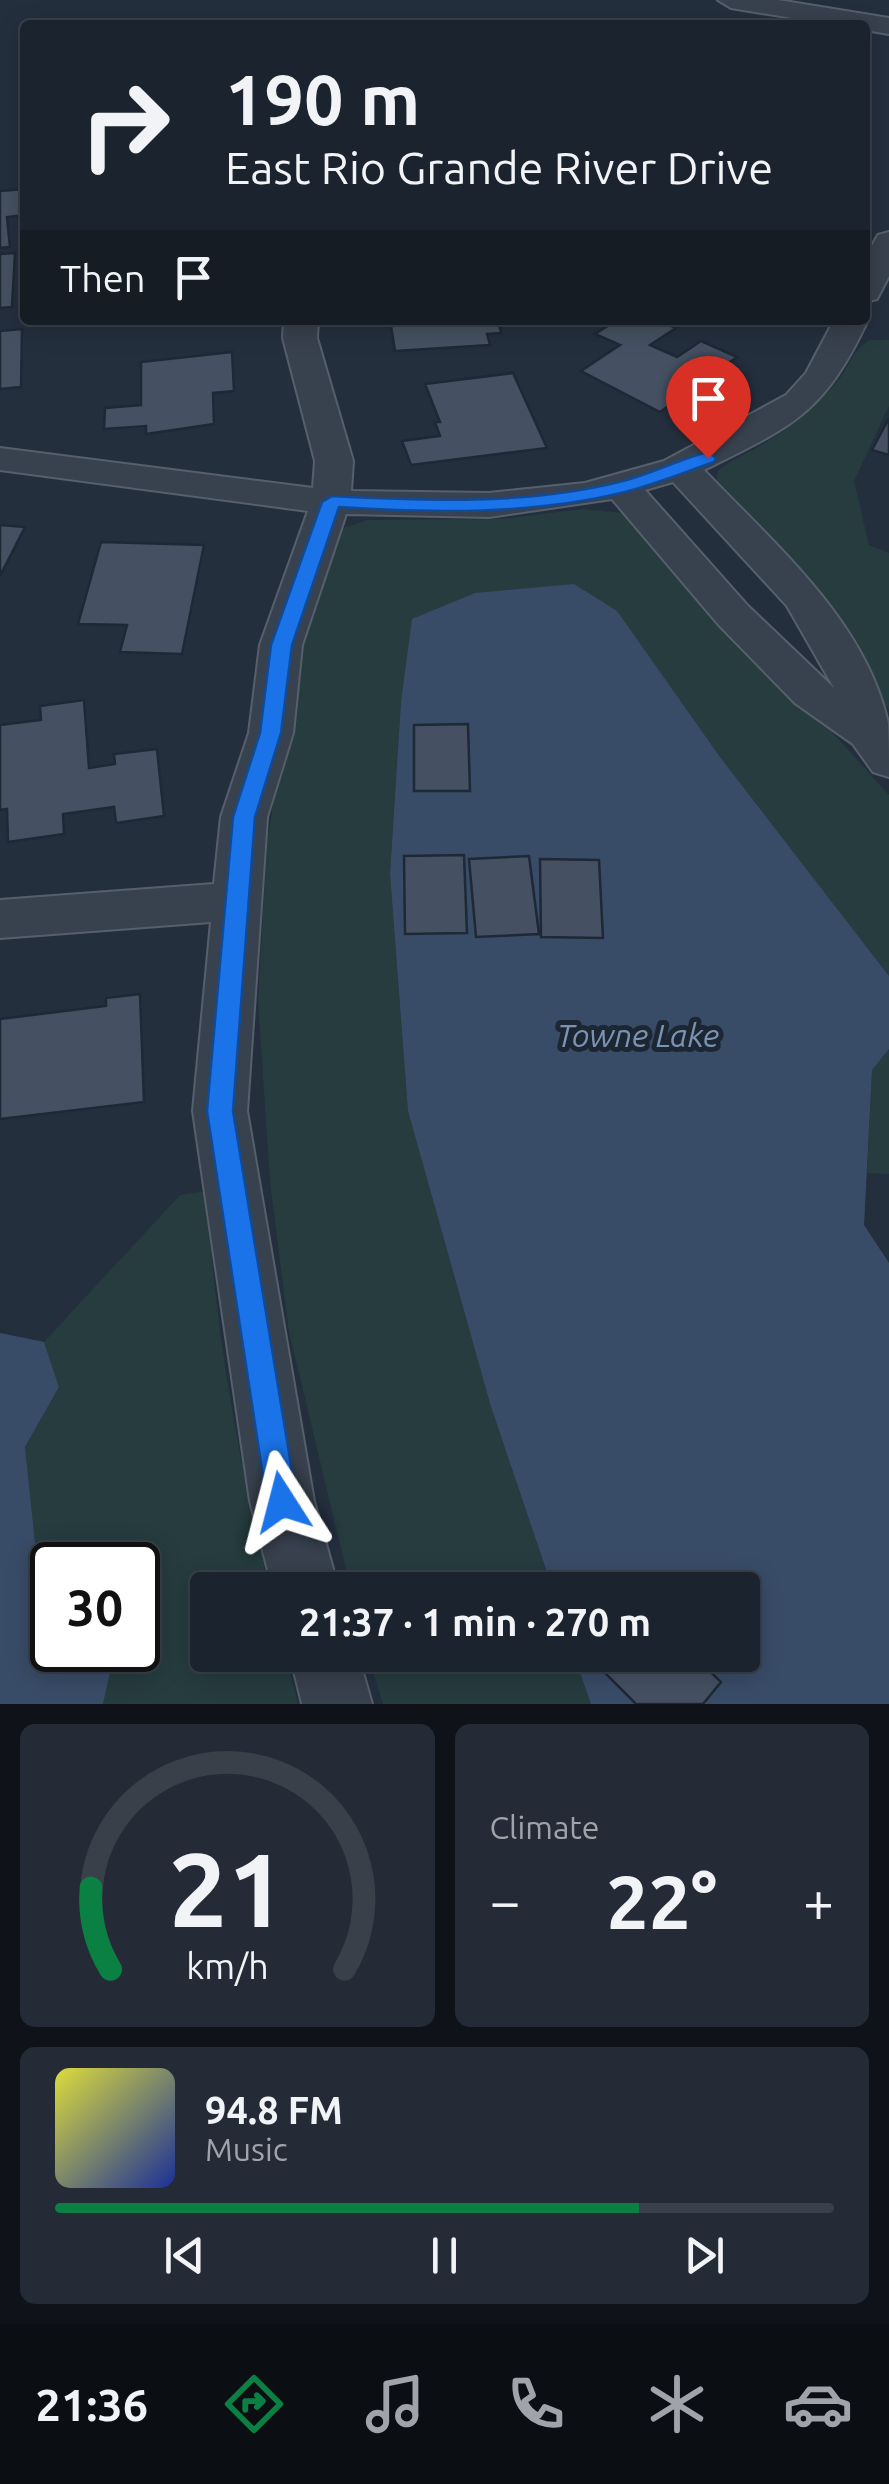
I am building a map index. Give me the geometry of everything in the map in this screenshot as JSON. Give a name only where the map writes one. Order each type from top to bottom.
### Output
[{"type":"street","points":[[731,0],[853,20]]},
{"type":"street","points":[[870,282],[889,242]]},
{"type":"street","points":[[301,325],[300,338],[334,461],[332,502],[282,645],[270,733],[244,817],[220,1111],[282,1502],[301,1572]]},
{"type":"street","points":[[0,459],[332,502],[425,507],[538,500],[622,487],[682,469],[733,446],[798,404],[829,366],[850,325]]},
{"type":"street","points":[[682,469],[802,598],[852,677],[879,747]]},
{"type":"street","points":[[622,487],[734,615],[810,693],[879,747]]},
{"type":"street","points":[[0,919],[240,901]]},
{"type":"street","points":[[329,1672],[337,1704]]},
{"type":"green space","points":[[870,340],[889,340],[889,406],[854,481],[869,545],[889,553],[889,710],[802,578],[716,484],[718,471],[775,436],[812,407]]},
{"type":"green space","points":[[582,509],[623,513],[646,526],[889,795],[889,976],[720,757],[616,611],[401,702],[390,874],[408,1111],[491,1407],[547,1572],[347,1572],[289,1332],[270,1181],[258,1000],[267,843],[298,647],[338,530],[368,520],[502,519]]},
{"type":"green space","points":[[889,1049],[889,1174],[867,1173],[872,1069]]},
{"type":"green space","points":[[207,1191],[215,1292],[229,1392],[266,1572],[190,1572],[190,1672],[290,1672],[298,1704],[103,1704],[110,1672],[160,1672],[160,1542],[35,1542],[25,1447],[59,1387],[44,1342],[180,1195]]},
{"type":"green space","points":[[373,1672],[580,1672],[591,1704],[383,1704]]},
{"type":"water","name":"Towne Lake","points":[[574,584],[617,611],[720,757],[889,976],[889,1049],[872,1070],[864,1225],[889,1263],[889,1704],[591,1704],[580,1672],[760,1672],[760,1572],[547,1572],[491,1407],[408,1111],[390,874],[401,702],[412,619],[475,593]]},
{"type":"water","points":[[0,1333],[44,1342],[59,1387],[25,1447],[35,1542],[30,1542],[30,1672],[110,1672],[103,1704],[0,1704]]},
{"type":"building","points":[[20,189],[20,216],[7,217],[10,247],[0,248],[0,191]]},
{"type":"building","points":[[15,253],[12,307],[0,308],[0,254]]},
{"type":"building","points":[[391,325],[499,325],[501,333],[487,334],[490,345],[395,351]]},
{"type":"building","points":[[609,325],[669,325],[676,328],[650,345],[677,357],[701,341],[737,357],[660,412],[581,371],[620,345],[595,334]]},
{"type":"building","points":[[22,329],[21,387],[0,389],[0,331]]},
{"type":"building","points":[[232,352],[234,391],[213,393],[214,424],[146,434],[146,426],[104,429],[105,408],[141,405],[141,362]]},
{"type":"building","points":[[513,373],[547,448],[411,465],[402,441],[440,436],[435,422],[440,422],[425,384]]},
{"type":"building","points":[[889,418],[889,455],[872,450]]},
{"type":"building","points":[[0,525],[25,527],[0,576]]},
{"type":"building","points":[[101,542],[204,545],[182,654],[120,652],[127,625],[78,624]]},
{"type":"building","points":[[84,700],[89,768],[115,764],[114,754],[157,749],[164,816],[116,823],[114,807],[63,814],[64,834],[8,842],[7,809],[0,810],[0,725],[41,720],[40,706]]},
{"type":"building","points":[[468,724],[470,791],[414,791],[414,725]]},
{"type":"building","points":[[464,855],[467,933],[405,934],[404,856]]},
{"type":"building","points":[[529,856],[539,934],[476,937],[469,859]]},
{"type":"building","points":[[540,859],[599,860],[603,938],[541,937]]},
{"type":"building","points":[[140,994],[144,1102],[0,1119],[0,1019],[106,1006],[106,998]]},
{"type":"building","points":[[604,1672],[711,1672],[721,1682],[703,1704],[636,1704]]},
{"type":"route","points":[[282,1502],[220,1111],[244,817],[270,733],[282,645],[332,502],[425,507],[538,500],[622,487],[708,458]]}]
